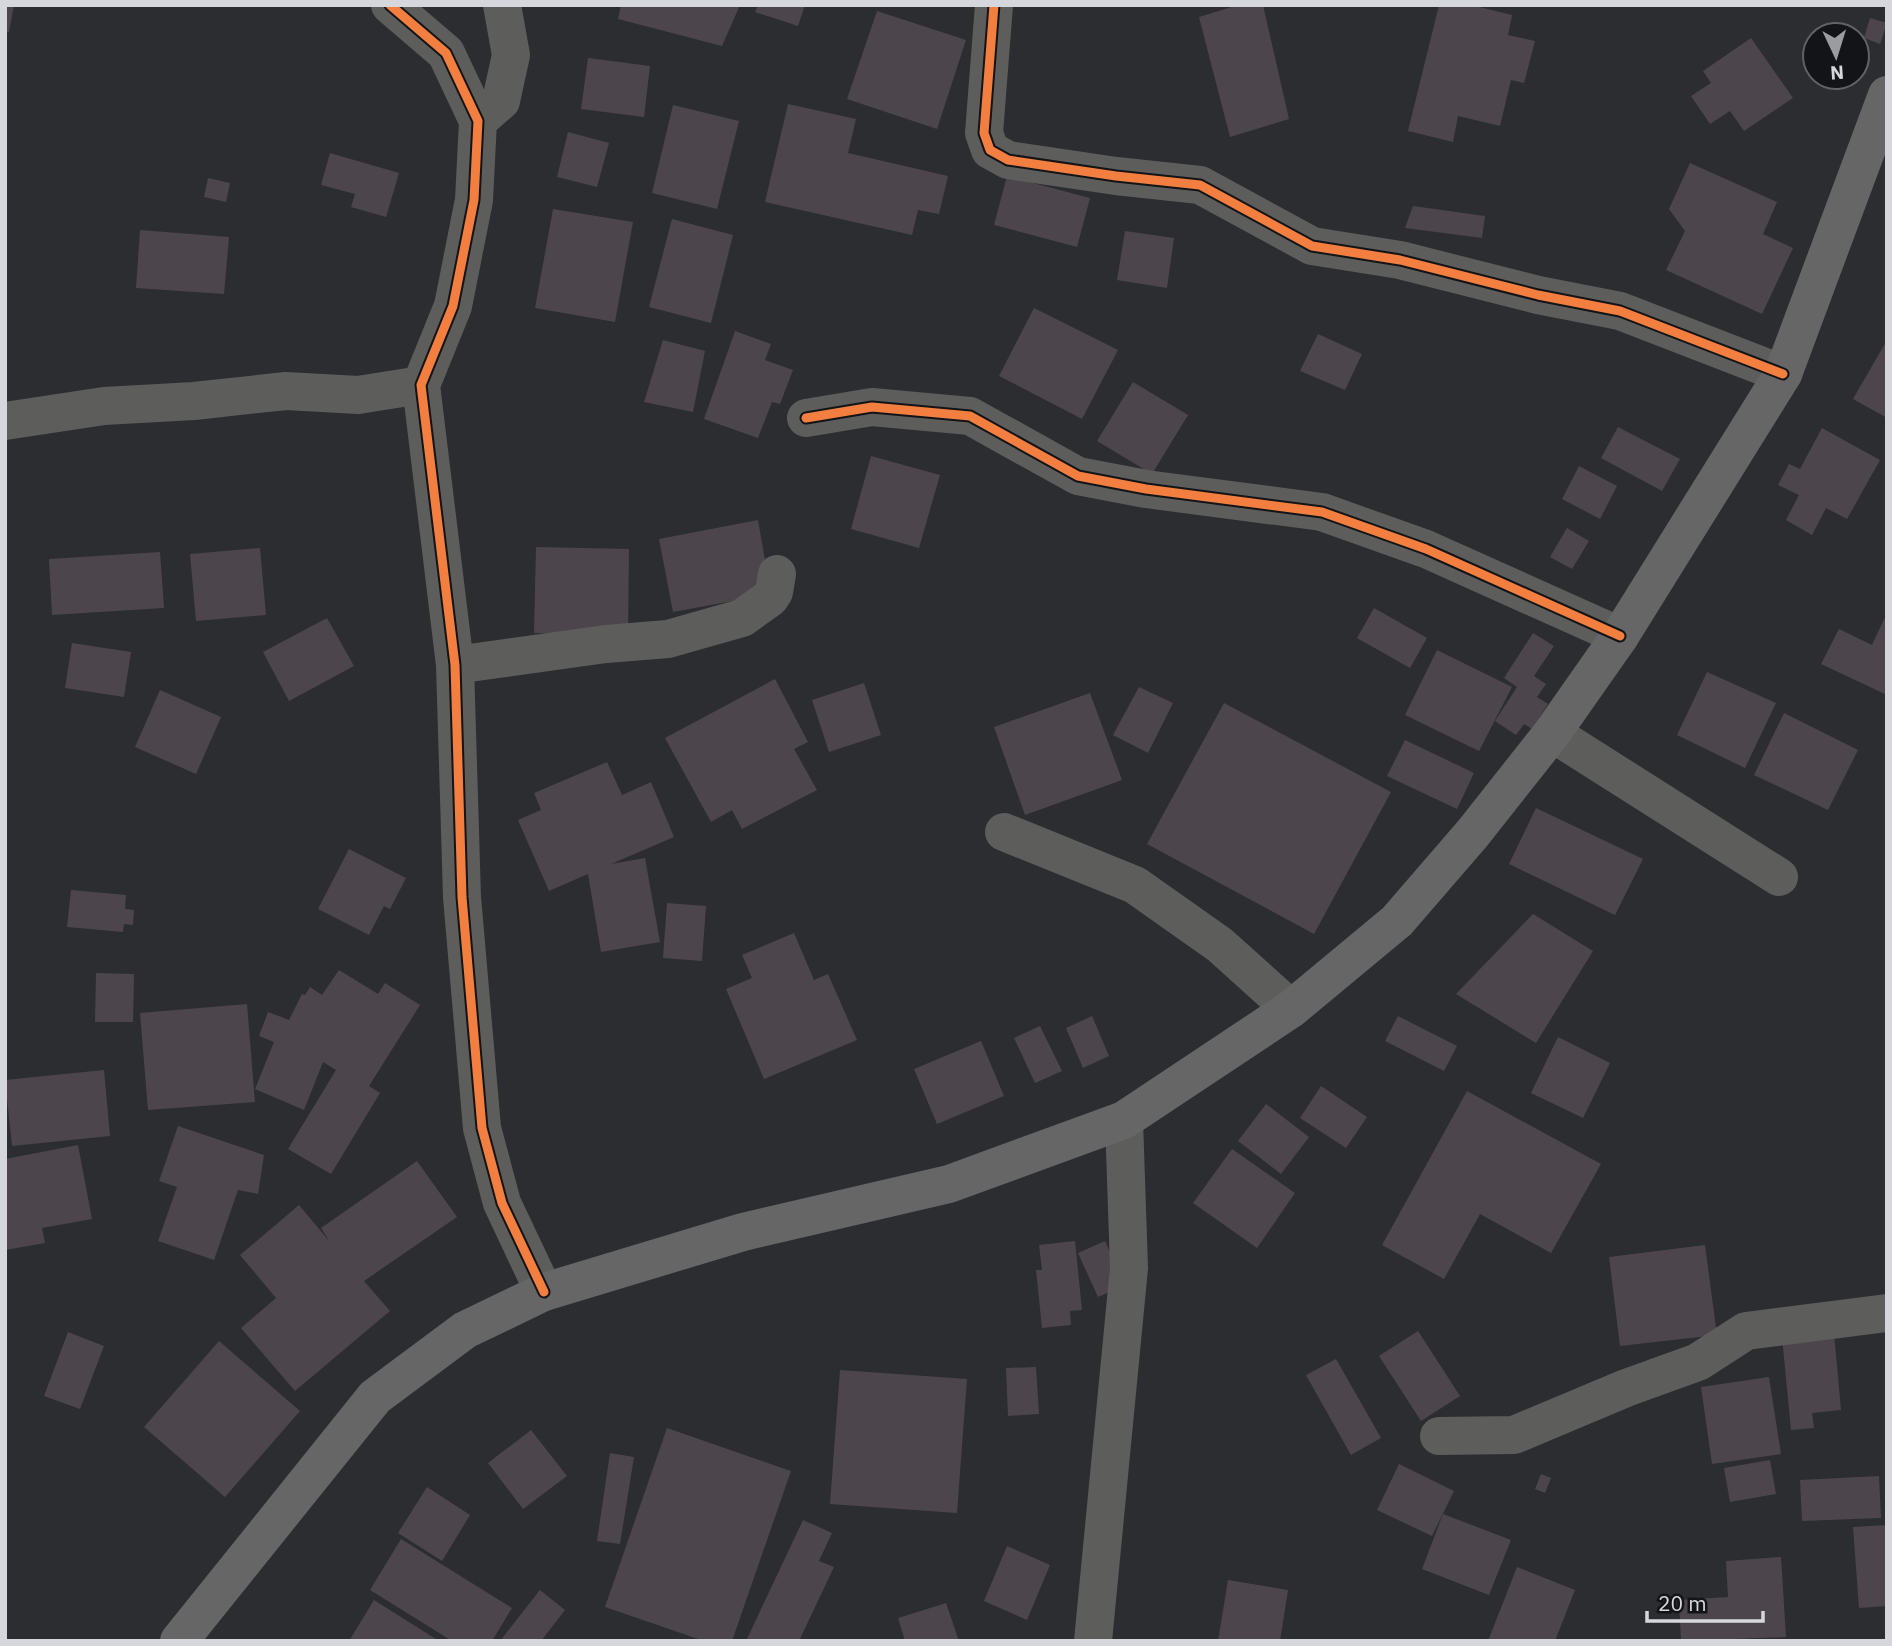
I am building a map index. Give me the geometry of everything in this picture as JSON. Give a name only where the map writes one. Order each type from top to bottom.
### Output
[{"type":"main road","points":[[179,1641],[375,1397],[465,1330],[544,1293],[743,1231],[949,1184],[1124,1120],[1291,1009],[1397,921],[1474,833],[1552,733],[1620,636],[1783,374],[1887,95]]},
{"type":"street","points":[[390,5],[446,53],[478,121],[474,200],[453,306],[421,385],[455,665],[462,897],[482,1128],[502,1203],[544,1293]]},
{"type":"street","points":[[478,121],[500,101],[511,55],[502,5]]},
{"type":"street","points":[[995,5],[984,133],[990,150],[1008,160],[1200,185],[1312,246],[1400,260],[1538,295],[1620,311],[1783,374]]},
{"type":"street","points":[[5,421],[104,406],[194,401],[286,391],[358,395],[421,385]]},
{"type":"street","points":[[806,418],[872,407],[970,416],[1078,476],[1208,499],[1322,512],[1426,550],[1620,636]]},
{"type":"street","points":[[455,665],[606,644],[668,639],[742,618],[770,598],[778,574]]},
{"type":"street","points":[[1552,733],[1779,877]]},
{"type":"street","points":[[1004,832],[1135,885],[1220,945],[1291,1009]]},
{"type":"street","points":[[1093,1641],[1129,1268],[1124,1120]]},
{"type":"street","points":[[1439,1436],[1514,1435],[1626,1388],[1698,1362],[1746,1331],[1887,1314]]},
{"type":"building","points":[[5,5],[14,5],[9,32],[5,31]]},
{"type":"building","points":[[621,5],[740,5],[722,46],[618,19]]},
{"type":"building","points":[[758,5],[805,5],[798,26],[755,12]]},
{"type":"building","points":[[1238,5],[1263,5],[1289,119],[1230,137],[1199,17]]},
{"type":"building","points":[[1439,5],[1471,5],[1512,15],[1508,35],[1535,41],[1524,83],[1511,80],[1500,126],[1458,116],[1453,142],[1408,131]]},
{"type":"building","points":[[877,11],[966,40],[937,129],[847,99]]},
{"type":"building","points":[[1870,18],[1887,23],[1880,44],[1871,41]]},
{"type":"building","points":[[1751,38],[1793,98],[1744,131],[1730,111],[1710,124],[1691,96],[1711,83],[1703,71]]},
{"type":"building","points":[[588,58],[650,66],[644,117],[581,109]]},
{"type":"building","points":[[788,104],[856,119],[848,153],[948,176],[939,214],[918,210],[912,235],[765,202]]},
{"type":"building","points":[[673,105],[739,121],[717,209],[652,193]]},
{"type":"building","points":[[568,132],[609,143],[597,187],[557,177]]},
{"type":"building","points":[[330,153],[399,173],[386,217],[351,207],[355,194],[321,185]]},
{"type":"building","points":[[1690,163],[1777,202],[1763,234],[1793,248],[1762,314],[1666,270],[1685,231],[1669,209]]},
{"type":"building","points":[[1007,176],[1090,198],[1077,247],[994,225]]},
{"type":"building","points":[[208,178],[230,183],[226,202],[204,197]]},
{"type":"building","points":[[1413,206],[1485,216],[1482,238],[1405,228]]},
{"type":"building","points":[[553,209],[633,222],[615,322],[535,308]]},
{"type":"building","points":[[672,219],[733,235],[711,323],[649,307]]},
{"type":"building","points":[[140,230],[229,237],[224,294],[136,288]]},
{"type":"building","points":[[1125,231],[1174,238],[1167,288],[1117,280]]},
{"type":"building","points":[[1034,308],[1118,350],[1082,419],[999,376]]},
{"type":"building","points":[[735,331],[771,344],[765,360],[793,370],[780,404],[772,402],[758,438],[704,419]]},
{"type":"building","points":[[1318,334],[1362,354],[1345,390],[1300,371]]},
{"type":"building","points":[[663,340],[705,351],[693,412],[644,402]]},
{"type":"building","points":[[1887,340],[1887,418],[1853,399]]},
{"type":"building","points":[[1133,382],[1188,415],[1152,474],[1097,441]]},
{"type":"building","points":[[1618,427],[1680,459],[1662,491],[1601,458]]},
{"type":"building","points":[[1822,428],[1880,460],[1847,519],[1826,508],[1812,535],[1786,520],[1799,495],[1778,485],[1789,464],[1800,469]]},
{"type":"building","points":[[871,456],[940,475],[919,548],[851,529]]},
{"type":"building","points":[[1579,466],[1617,486],[1600,519],[1562,499]]},
{"type":"building","points":[[758,520],[771,594],[673,612],[659,539]]},
{"type":"building","points":[[1567,528],[1589,541],[1572,569],[1550,557]]},
{"type":"building","points":[[536,547],[629,549],[628,635],[534,633]]},
{"type":"building","points":[[260,548],[266,615],[196,621],[190,554]]},
{"type":"building","points":[[160,552],[164,608],[52,615],[49,559]]},
{"type":"building","points":[[1374,608],[1427,638],[1410,668],[1357,638]]},
{"type":"building","points":[[327,618],[354,666],[289,701],[263,652]]},
{"type":"building","points":[[1884,619],[1887,620],[1887,695],[1821,664],[1839,629],[1872,645]]},
{"type":"building","points":[[1533,633],[1554,646],[1534,676],[1546,684],[1537,697],[1548,704],[1532,729],[1524,724],[1516,735],[1495,721],[1517,687],[1504,678]]},
{"type":"building","points":[[72,643],[131,652],[124,697],[65,688]]},
{"type":"building","points":[[1437,650],[1512,687],[1479,751],[1405,715]]},
{"type":"building","points":[[1707,672],[1776,703],[1745,768],[1677,735]]},
{"type":"building","points":[[775,679],[808,742],[794,749],[817,790],[742,829],[732,810],[711,822],[665,738]]},
{"type":"building","points":[[864,683],[881,735],[829,752],[812,700]]},
{"type":"building","points":[[1139,687],[1173,703],[1148,753],[1113,735]]},
{"type":"building","points":[[160,690],[221,717],[196,774],[135,747]]},
{"type":"building","points":[[1090,693],[1122,780],[1025,815],[994,727]]},
{"type":"building","points":[[1224,703],[1391,792],[1314,934],[1147,844]]},
{"type":"building","points":[[1784,713],[1858,750],[1828,810],[1754,775]]},
{"type":"building","points":[[1405,740],[1474,773],[1457,809],[1387,776]]},
{"type":"building","points":[[607,762],[622,795],[651,782],[674,837],[611,864],[645,858],[660,942],[601,952],[588,874],[549,891],[518,820],[541,810],[534,793]]},
{"type":"building","points":[[1536,808],[1643,859],[1615,915],[1509,864]]},
{"type":"building","points":[[349,849],[406,878],[390,909],[384,906],[369,935],[318,909]]},
{"type":"building","points":[[71,890],[126,895],[125,909],[134,910],[133,925],[124,924],[123,932],[67,927]]},
{"type":"building","points":[[667,903],[706,906],[702,961],[663,958]]},
{"type":"building","points":[[1533,914],[1593,951],[1536,1043],[1456,994]]},
{"type":"building","points":[[794,933],[814,980],[828,974],[857,1040],[764,1079],[726,989],[752,978],[742,955]]},
{"type":"building","points":[[339,970],[378,994],[385,983],[420,1005],[369,1086],[380,1093],[331,1174],[288,1149],[336,1070],[323,1062],[304,1110],[255,1089],[274,1042],[259,1036],[268,1012],[289,1020],[302,994],[305,995],[310,987],[322,995]]},
{"type":"building","points":[[96,973],[134,974],[133,1022],[95,1022]]},
{"type":"building","points":[[247,1004],[255,1102],[148,1110],[140,1013]]},
{"type":"building","points":[[1092,1016],[1109,1056],[1083,1068],[1066,1028]]},
{"type":"building","points":[[1398,1016],[1457,1046],[1444,1071],[1385,1041]]},
{"type":"building","points":[[1040,1026],[1062,1071],[1035,1083],[1014,1038]]},
{"type":"building","points":[[1558,1037],[1610,1063],[1583,1118],[1531,1093]]},
{"type":"building","points":[[981,1041],[1004,1096],[937,1124],[914,1069]]},
{"type":"building","points":[[104,1070],[110,1136],[12,1146],[5,1080]]},
{"type":"building","points":[[1321,1086],[1367,1117],[1346,1148],[1300,1118]]},
{"type":"building","points":[[1467,1091],[1601,1164],[1551,1253],[1480,1214],[1444,1279],[1382,1245]]},
{"type":"building","points":[[1266,1104],[1309,1137],[1281,1174],[1238,1141]]},
{"type":"building","points":[[178,1126],[264,1155],[258,1194],[238,1190],[214,1260],[158,1241],[177,1187],[159,1181]]},
{"type":"building","points":[[78,1145],[92,1219],[42,1228],[45,1243],[5,1250],[5,1159]]},
{"type":"building","points":[[1232,1149],[1295,1193],[1257,1248],[1193,1203]]},
{"type":"building","points":[[417,1161],[457,1217],[364,1281],[390,1311],[295,1391],[241,1328],[276,1298],[240,1255],[299,1205],[330,1242],[321,1228]]},
{"type":"building","points":[[1075,1241],[1082,1310],[1070,1311],[1071,1325],[1042,1328],[1036,1270],[1042,1270],[1039,1245]]},
{"type":"building","points":[[1105,1241],[1125,1285],[1098,1297],[1078,1253]]},
{"type":"building","points":[[1705,1245],[1717,1335],[1620,1346],[1609,1257]]},
{"type":"building","points":[[1418,1331],[1460,1396],[1421,1421],[1379,1356]]},
{"type":"building","points":[[68,1332],[104,1346],[80,1409],[44,1396]]},
{"type":"building","points":[[1834,1333],[1841,1410],[1812,1413],[1814,1428],[1791,1430],[1782,1337]]},
{"type":"building","points":[[219,1341],[300,1411],[225,1497],[144,1427]]},
{"type":"building","points":[[1336,1359],[1381,1438],[1351,1455],[1306,1375]]},
{"type":"building","points":[[1036,1367],[1039,1414],[1008,1416],[1006,1368]]},
{"type":"building","points":[[840,1370],[967,1379],[957,1513],[830,1504]]},
{"type":"building","points":[[1769,1377],[1781,1454],[1712,1464],[1701,1387]]},
{"type":"building","points":[[667,1428],[791,1471],[732,1641],[704,1641],[605,1607]]},
{"type":"building","points":[[531,1430],[567,1476],[523,1509],[488,1463]]},
{"type":"building","points":[[610,1453],[634,1457],[620,1544],[597,1541]]},
{"type":"building","points":[[1770,1460],[1776,1494],[1730,1502],[1724,1468]]},
{"type":"building","points":[[1399,1464],[1454,1491],[1432,1536],[1377,1510]]},
{"type":"building","points":[[1541,1474],[1551,1478],[1545,1493],[1535,1489]]},
{"type":"building","points":[[1879,1476],[1881,1518],[1802,1521],[1800,1480]]},
{"type":"building","points":[[427,1487],[470,1515],[442,1561],[398,1533]]},
{"type":"building","points":[[1443,1514],[1511,1540],[1489,1595],[1422,1569]]},
{"type":"building","points":[[803,1520],[832,1533],[819,1561],[834,1567],[799,1641],[746,1641]]},
{"type":"building","points":[[1887,1525],[1887,1606],[1859,1608],[1853,1527]]},
{"type":"building","points":[[401,1539],[512,1608],[492,1641],[452,1641],[370,1590]]},
{"type":"building","points":[[1007,1546],[1050,1565],[1027,1620],[984,1601]]},
{"type":"building","points":[[1781,1557],[1786,1637],[1681,1641],[1679,1600],[1728,1597],[1726,1561]]},
{"type":"building","points":[[1517,1567],[1575,1590],[1555,1641],[1488,1641]]},
{"type":"building","points":[[1228,1580],[1288,1590],[1280,1641],[1218,1641]]},
{"type":"building","points":[[540,1590],[565,1610],[541,1641],[500,1641]]},
{"type":"building","points":[[374,1600],[439,1641],[349,1641]]},
{"type":"building","points":[[946,1603],[959,1641],[905,1641],[898,1618]]},
{"type":"cycle path","points":[[390,5],[446,53],[478,121],[474,200],[453,306],[421,385],[455,665],[462,897],[482,1128],[502,1203],[544,1292]]},
{"type":"cycle path","points":[[994,5],[984,133],[990,150],[1008,160],[1200,185],[1312,246],[1400,260],[1538,295],[1620,311],[1783,374]]},
{"type":"cycle path","points":[[806,418],[872,407],[970,416],[1078,476],[1146,489],[1322,512],[1426,549],[1620,636]]}]
